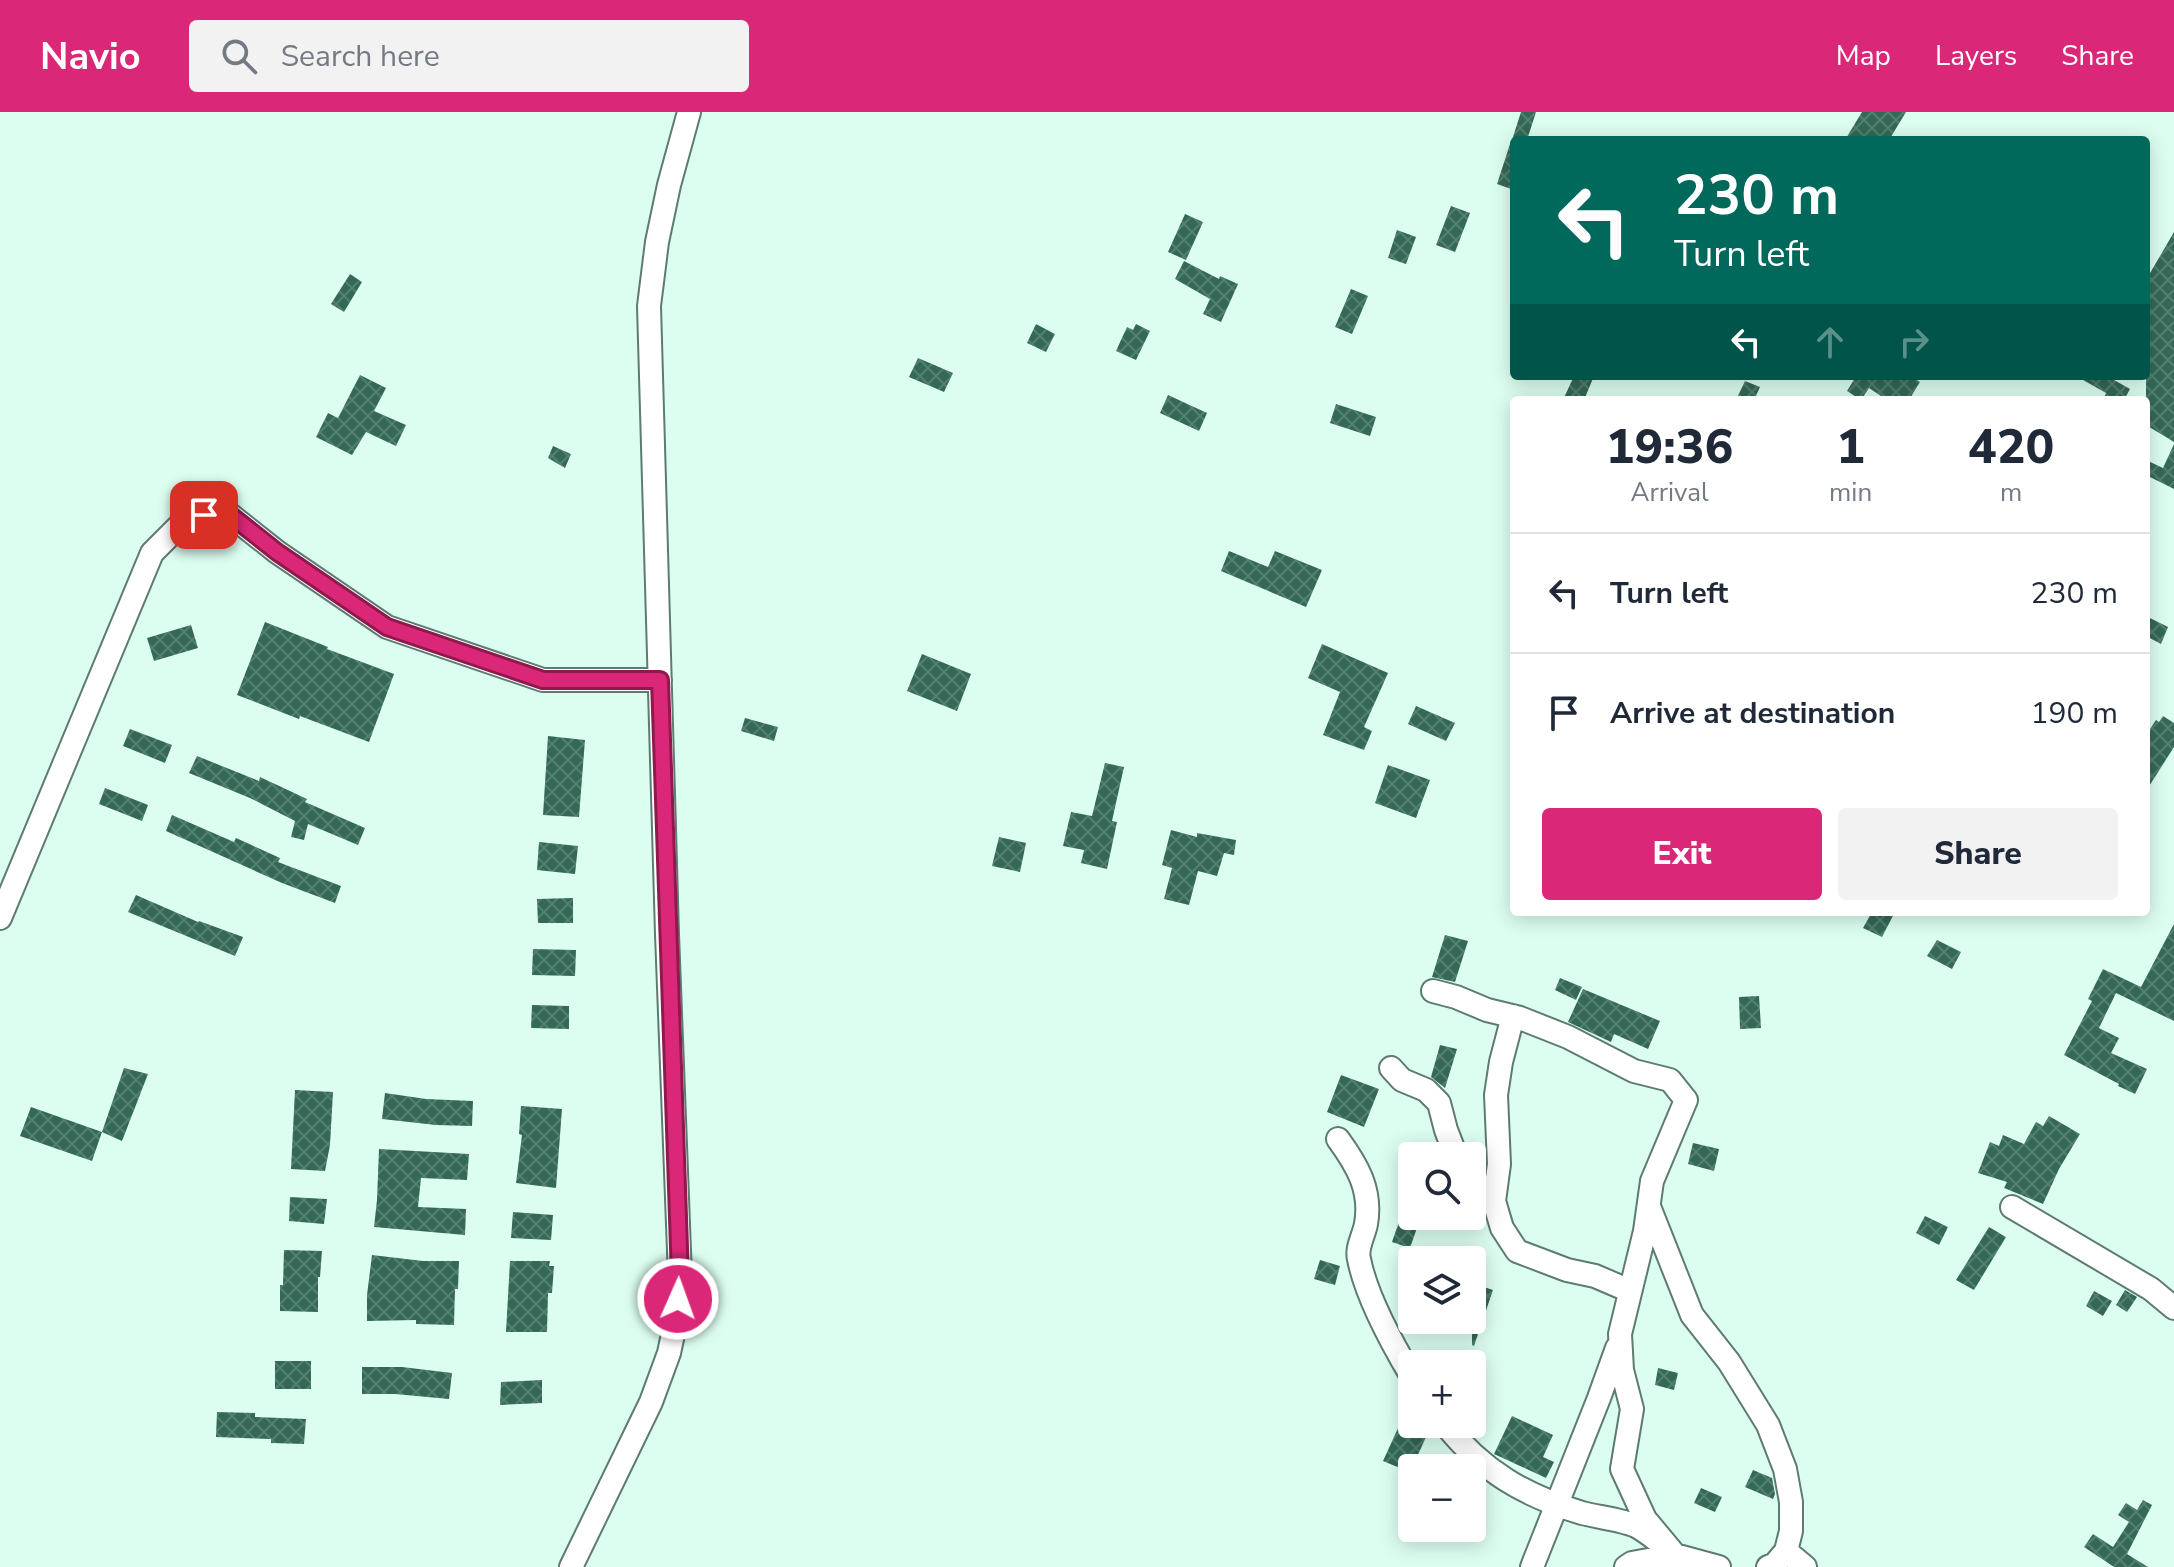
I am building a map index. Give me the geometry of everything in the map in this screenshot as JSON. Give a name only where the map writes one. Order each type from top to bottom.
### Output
[{"type":"street","points":[[571,1567],[651,1402],[669,1353],[680,1277],[649,306],[657,242],[689,112]]},
{"type":"street","points":[[0,918],[152,553],[185,520],[224,510],[277,552],[387,627],[543,680],[660,680]]},
{"type":"street","points":[[1433,991],[1513,1016],[1568,1037],[1634,1071],[1670,1080],[1686,1100],[1652,1181],[1645,1231],[1613,1361],[1532,1567]]},
{"type":"street","points":[[1513,1016],[1496,1095],[1499,1164],[1494,1201],[1502,1228],[1517,1251],[1567,1270],[1595,1276],[1630,1291]]},
{"type":"street","points":[[1391,1068],[1402,1080],[1426,1090],[1439,1103],[1451,1142]]},
{"type":"street","points":[[1338,1139],[1359,1171],[1368,1195],[1366,1224],[1357,1255],[1364,1281],[1398,1350]]},
{"type":"street","points":[[1486,1192],[1494,1201]]},
{"type":"street","points":[[1649,1207],[1692,1315],[1729,1362],[1768,1425],[1785,1469],[1791,1502],[1791,1531],[1786,1551],[1775,1564],[1768,1567]]},
{"type":"street","points":[[2012,1207],[2151,1289],[2174,1308]]},
{"type":"street","points":[[1620,1334],[1622,1370],[1632,1409],[1622,1469],[1645,1519],[1675,1555]]},
{"type":"street","points":[[1458,1438],[1481,1463],[1508,1482],[1557,1506],[1635,1525],[1675,1555],[1719,1567]]},
{"type":"street","points":[[1786,1551],[1805,1567]]},
{"type":"street","points":[[1626,1567],[1632,1563],[1675,1555]]},
{"type":"building","points":[[1521,112],[1536,112],[1528,136],[1513,136]]},
{"type":"building","points":[[1862,112],[1906,112],[1891,136],[1847,136]]},
{"type":"building","points":[[1510,144],[1510,189],[1497,184]]},
{"type":"building","points":[[1451,206],[1470,213],[1455,252],[1436,245]]},
{"type":"building","points":[[1185,214],[1203,222],[1186,260],[1168,252]]},
{"type":"building","points":[[1397,230],[1416,237],[1406,264],[1388,258]]},
{"type":"building","points":[[2174,232],[2174,442],[2150,427],[2150,396],[2146,396],[2146,380],[2150,380],[2150,273]]},
{"type":"building","points":[[1184,261],[1219,279],[1220,276],[1238,284],[1221,322],[1203,314],[1210,299],[1175,279]]},
{"type":"building","points":[[350,274],[362,282],[344,312],[331,304]]},
{"type":"building","points":[[1351,289],[1368,296],[1352,334],[1335,327]]},
{"type":"building","points":[[1036,324],[1055,334],[1046,352],[1027,343]]},
{"type":"building","points":[[1136,324],[1150,331],[1136,360],[1116,351],[1127,327],[1133,330]]},
{"type":"building","points":[[918,358],[953,373],[944,392],[909,377]]},
{"type":"building","points":[[360,375],[386,388],[374,411],[406,425],[396,446],[366,432],[352,455],[316,437],[328,413],[338,418]]},
{"type":"building","points":[[1572,380],[1592,380],[1586,396],[1565,396]]},
{"type":"building","points":[[1854,380],[1920,382],[1911,396],[1881,396],[1869,388],[1864,396],[1855,396],[1847,391]]},
{"type":"building","points":[[2083,380],[2114,380],[2130,389],[2126,396],[2105,396],[2106,393]]},
{"type":"building","points":[[1745,381],[1760,387],[1756,396],[1738,396]]},
{"type":"building","points":[[1168,395],[1207,413],[1199,431],[1160,413]]},
{"type":"building","points":[[1336,404],[1376,417],[1370,436],[1330,423]]},
{"type":"building","points":[[2174,444],[2174,489],[2150,477],[2150,462],[2163,468]]},
{"type":"building","points":[[553,446],[571,454],[565,468],[548,458]]},
{"type":"building","points":[[1229,551],[1268,567],[1275,551],[1322,570],[1306,607],[1221,571]]},
{"type":"building","points":[[2150,618],[2168,627],[2161,644],[2150,638]]},
{"type":"building","points":[[265,622],[394,674],[369,742],[237,695]]},
{"type":"building","points":[[191,625],[198,648],[154,661],[147,638]]},
{"type":"building","points":[[1322,644],[1388,673],[1364,727],[1372,731],[1364,750],[1323,735],[1340,692],[1308,678]]},
{"type":"building","points":[[922,654],[971,674],[957,711],[907,691]]},
{"type":"building","points":[[1416,706],[1455,723],[1446,741],[1408,724]]},
{"type":"building","points":[[2163,716],[2174,723],[2174,747],[2150,785],[2150,729],[2156,720],[2159,722]]},
{"type":"building","points":[[745,718],[778,727],[774,741],[741,731]]},
{"type":"building","points":[[130,729],[172,745],[165,763],[123,746]]},
{"type":"building","points":[[548,736],[585,740],[579,817],[543,815]]},
{"type":"building","points":[[197,756],[259,781],[260,777],[307,799],[305,802],[365,828],[358,845],[308,824],[304,840],[291,837],[295,821],[189,773]]},
{"type":"building","points":[[1105,763],[1124,767],[1112,821],[1117,822],[1107,869],[1081,863],[1084,850],[1063,846],[1071,812],[1092,816]]},
{"type":"building","points":[[1388,765],[1430,780],[1416,818],[1375,803]]},
{"type":"building","points":[[105,788],[148,805],[142,821],[99,804]]},
{"type":"building","points":[[172,815],[234,842],[236,838],[280,858],[278,862],[341,886],[335,903],[166,831]]},
{"type":"building","points":[[1171,830],[1197,837],[1197,833],[1236,840],[1234,855],[1224,853],[1217,876],[1198,871],[1189,905],[1164,899],[1172,868],[1162,865]]},
{"type":"building","points":[[999,837],[1026,843],[1020,872],[992,866]]},
{"type":"building","points":[[539,842],[578,846],[575,874],[537,870]]},
{"type":"building","points":[[136,895],[198,922],[243,937],[235,956],[128,912]]},
{"type":"building","points":[[573,898],[573,923],[538,923],[537,899]]},
{"type":"building","points":[[1870,916],[1893,916],[1882,937],[1863,928]]},
{"type":"building","points":[[2174,924],[2174,1021],[2116,993],[2099,1028],[2119,1038],[2111,1053],[2147,1069],[2135,1094],[2064,1055],[2092,1001],[2088,999],[2103,969],[2141,987]]},
{"type":"building","points":[[1445,935],[1468,941],[1455,982],[1432,977]]},
{"type":"building","points":[[1937,940],[1961,952],[1952,969],[1927,956]]},
{"type":"building","points":[[533,949],[576,950],[575,976],[532,975]]},
{"type":"building","points":[[1560,978],[1582,987],[1576,1000],[1555,990]]},
{"type":"building","points":[[1583,989],[1660,1021],[1648,1049],[1614,1034],[1611,1042],[1568,1022]]},
{"type":"building","points":[[1759,996],[1761,1028],[1740,1029],[1739,997]]},
{"type":"building","points":[[532,1005],[569,1006],[569,1029],[531,1028]]},
{"type":"building","points":[[1440,1045],[1457,1049],[1445,1088],[1431,1077]]},
{"type":"building","points":[[124,1068],[148,1074],[122,1141],[102,1132]]},
{"type":"building","points":[[1341,1075],[1379,1089],[1364,1127],[1327,1112]]},
{"type":"building","points":[[295,1090],[333,1092],[325,1171],[291,1169]]},
{"type":"building","points":[[385,1093],[473,1101],[472,1126],[382,1119]]},
{"type":"building","points":[[521,1106],[562,1109],[556,1188],[516,1183],[522,1135],[519,1134]]},
{"type":"building","points":[[31,1107],[102,1132],[92,1161],[20,1136]]},
{"type":"building","points":[[2049,1116],[2080,1134],[2043,1204],[2004,1188],[2007,1182],[1978,1173],[1990,1142],[1999,1146],[2003,1135],[2024,1144],[2036,1122],[2043,1126]]},
{"type":"building","points":[[1693,1143],[1719,1149],[1714,1171],[1688,1164]]},
{"type":"building","points":[[379,1149],[469,1154],[467,1180],[421,1178],[418,1207],[466,1209],[465,1235],[374,1227]]},
{"type":"building","points":[[290,1197],[327,1199],[324,1224],[289,1221]]},
{"type":"building","points":[[513,1212],[553,1215],[551,1240],[511,1238]]},
{"type":"building","points":[[1925,1216],[1948,1227],[1939,1245],[1916,1233]]},
{"type":"building","points":[[1398,1225],[1398,1230],[1416,1230],[1411,1246],[1392,1242]]},
{"type":"building","points":[[1989,1227],[2006,1237],[1974,1290],[1956,1280]]},
{"type":"building","points":[[284,1250],[322,1251],[318,1312],[280,1311]]},
{"type":"building","points":[[372,1255],[423,1261],[459,1261],[454,1325],[416,1324],[416,1320],[367,1321]]},
{"type":"building","points":[[1320,1260],[1340,1266],[1335,1285],[1314,1279]]},
{"type":"building","points":[[510,1261],[550,1261],[549,1266],[554,1266],[552,1293],[548,1293],[547,1332],[506,1332]]},
{"type":"building","points":[[1486,1288],[1493,1290],[1486,1311]]},
{"type":"building","points":[[2125,1290],[2137,1297],[2127,1312],[2116,1305]]},
{"type":"building","points":[[2094,1291],[2112,1301],[2103,1316],[2086,1306]]},
{"type":"building","points":[[1472,1334],[1478,1334],[1474,1346]]},
{"type":"building","points":[[275,1361],[311,1361],[311,1389],[275,1389]]},
{"type":"building","points":[[362,1367],[402,1367],[452,1373],[449,1399],[362,1394]]},
{"type":"building","points":[[1658,1368],[1678,1373],[1674,1390],[1655,1385]]},
{"type":"building","points":[[542,1380],[542,1403],[500,1405],[501,1382]]},
{"type":"building","points":[[217,1412],[306,1419],[304,1444],[216,1437]]},
{"type":"building","points":[[1512,1416],[1553,1435],[1543,1457],[1554,1462],[1546,1478],[1494,1454]]},
{"type":"building","points":[[1398,1428],[1398,1438],[1426,1438],[1418,1454],[1398,1454],[1398,1467],[1383,1461]]},
{"type":"building","points":[[1753,1470],[1772,1478],[1773,1499],[1745,1487]]},
{"type":"building","points":[[1701,1488],[1722,1497],[1715,1512],[1694,1503]]},
{"type":"building","points":[[2143,1500],[2152,1505],[2127,1554],[2148,1567],[2114,1567],[2084,1547],[2093,1534],[2113,1547],[2129,1522],[2118,1515],[2126,1503],[2137,1510]]},
{"type":"route","points":[[204,515],[224,510],[277,552],[387,627],[543,680],[660,680],[680,1277],[678,1299]]}]
